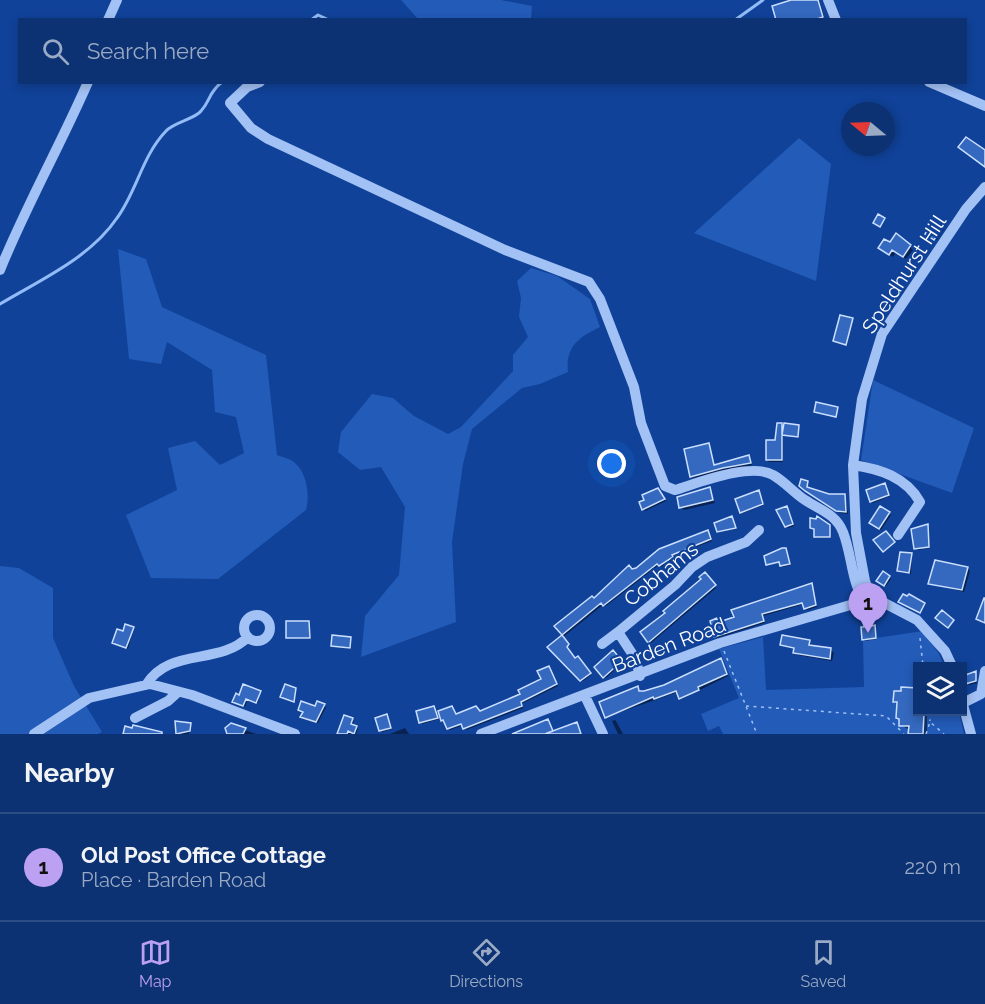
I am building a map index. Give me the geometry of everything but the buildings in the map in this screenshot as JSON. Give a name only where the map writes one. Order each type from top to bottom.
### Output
[{"type":"street","points":[[109,18],[117,0]]},
{"type":"street","points":[[828,0],[835,18]]},
{"type":"street","points":[[0,270],[22,216],[44,178],[87,84]]},
{"type":"street","points":[[255,84],[247,87],[230,103],[251,128],[268,139],[505,250],[589,282],[600,299],[634,387],[641,423],[665,486],[675,490],[724,476],[757,471],[772,474],[808,502],[824,509],[842,529],[849,549],[855,587],[868,598],[917,620],[945,651],[950,662]]},
{"type":"street","points":[[934,84],[985,106]]},
{"type":"street","name":"Speldhurst Hill","points":[[868,598],[856,533],[853,465],[862,399],[882,334],[966,210],[985,187]]},
{"type":"street","points":[[853,465],[874,468],[894,476],[914,490],[920,502],[898,535]]},
{"type":"street","name":"Cobhams","points":[[602,644],[707,556],[746,542],[759,530]]},
{"type":"street","name":"Barden Road","points":[[481,734],[720,643],[868,598]]},
{"type":"street","name":"Cobhams","points":[[618,632],[635,658],[640,675]]},
{"type":"street","points":[[146,685],[152,675],[167,664],[239,646],[248,638]]},
{"type":"street","points":[[967,700],[981,694],[985,671]]},
{"type":"street","points":[[34,734],[89,698],[146,685],[178,692],[295,734]]},
{"type":"street","points":[[135,718],[168,701],[178,692]]},
{"type":"street","points":[[585,696],[603,734]]},
{"type":"street","points":[[966,716],[971,734]]},
{"type":"path","points":[[917,620],[922,662]]},
{"type":"path","points":[[720,643],[757,734]]},
{"type":"path","points":[[746,706],[886,716],[904,734]]},
{"type":"path","points":[[926,734],[929,716]]},
{"type":"path","points":[[930,722],[944,734]]},
{"type":"shaded area","points":[[401,0],[501,0],[532,6],[531,18],[417,18]]},
{"type":"shaded area","points":[[799,138],[831,164],[816,281],[694,233]]},
{"type":"shaded area","points":[[118,249],[146,259],[162,307],[266,355],[277,455],[295,463],[305,479],[308,498],[306,510],[218,579],[151,578],[126,515],[177,490],[168,448],[195,441],[220,465],[244,453],[236,417],[215,412],[212,370],[167,342],[161,364],[129,359]]},
{"type":"shaded area","points":[[531,268],[557,276],[590,299],[600,327],[580,339],[571,349],[568,372],[540,384],[522,388],[472,429],[463,464],[452,542],[456,622],[361,657],[365,616],[399,575],[405,507],[381,467],[360,470],[338,452],[341,432],[372,394],[393,398],[414,416],[448,434],[461,427],[513,371],[513,355],[528,337],[519,317],[521,298],[517,281]]},
{"type":"shaded area","points":[[873,380],[974,428],[952,493],[861,460]]},
{"type":"shaded area","points":[[0,566],[19,568],[53,588],[53,638],[74,686],[102,732],[98,734],[0,734]]},
{"type":"shaded area","points":[[923,631],[942,662],[913,662],[913,716],[960,716],[964,734],[723,734],[719,726],[708,731],[701,714],[739,698],[719,649],[763,637],[766,690],[864,687],[863,640]]},
{"type":"waterway","points":[[738,18],[763,0]]},
{"type":"waterway","points":[[314,18],[318,15],[325,18]]},
{"type":"waterway","points":[[0,304],[63,267],[93,245],[124,208],[145,162],[158,141],[170,128],[198,114],[220,84]]},
{"type":"place","name":"Old Post Office Cottage","points":[[868,633]]}]
